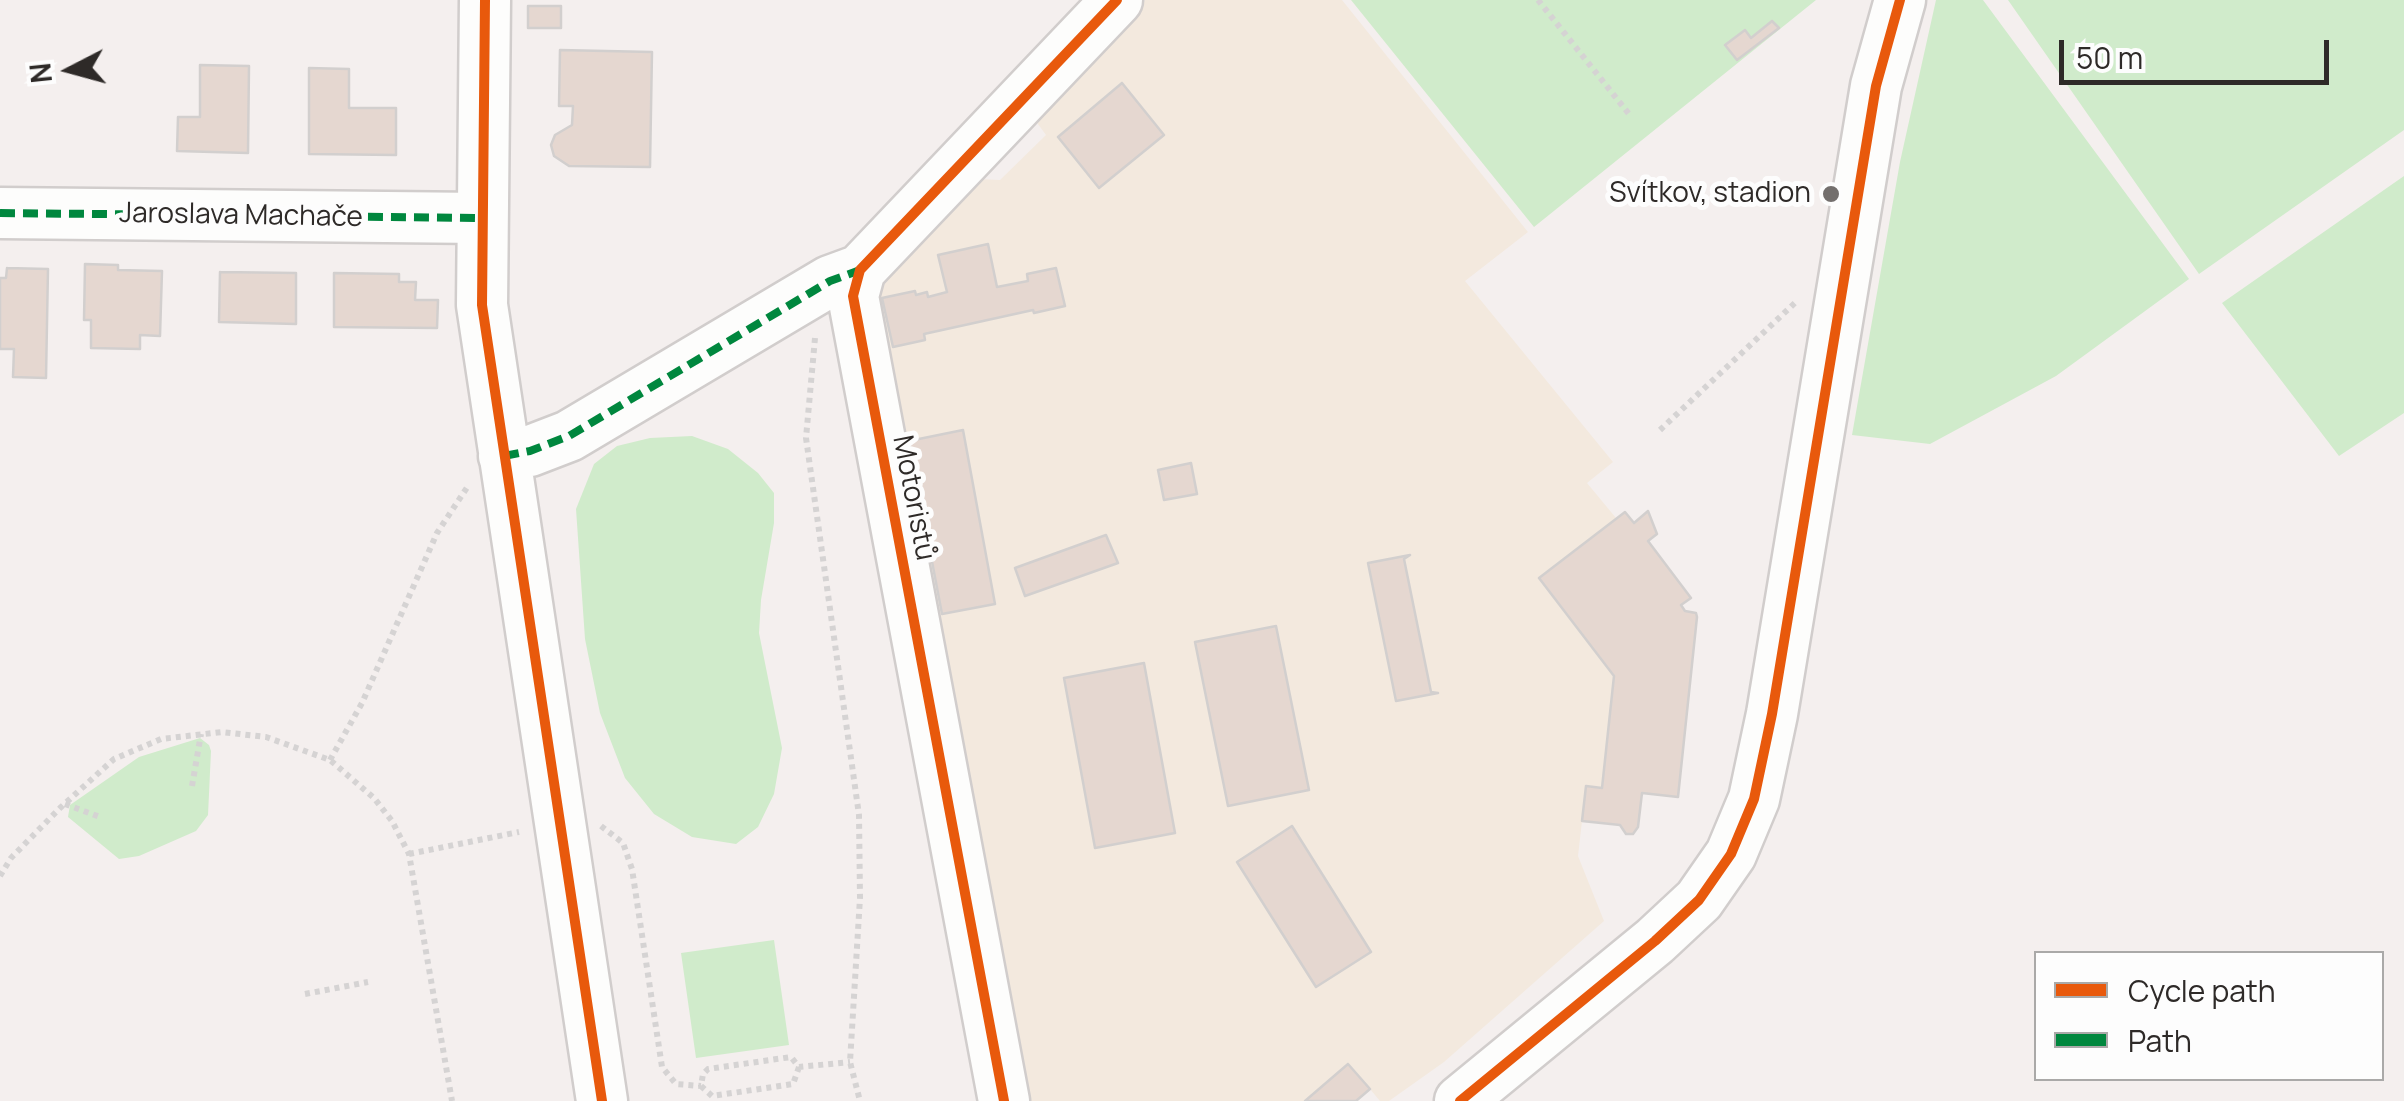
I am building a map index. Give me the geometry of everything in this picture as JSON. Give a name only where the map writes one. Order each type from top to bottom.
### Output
[{"type":"street","points":[[484,0],[482,305],[602,1101]]},
{"type":"street","points":[[504,456],[530,452],[569,436],[850,274],[1117,0]]},
{"type":"street","points":[[1460,1101],[1655,941],[1699,900],[1731,854],[1754,798],[1772,714],[1876,86],[1900,0]]},
{"type":"street","name":"Jaroslava Machače","points":[[0,213],[482,218]]},
{"type":"street","name":"Motoristů","points":[[850,274],[1004,1101]]},
{"type":"path","points":[[1538,0],[1629,114]]},
{"type":"path","points":[[850,274],[815,338],[806,438],[859,815],[860,898],[850,1062],[860,1101]]},
{"type":"path","points":[[1660,430],[1802,296]]},
{"type":"path","points":[[330,760],[362,703],[437,533],[463,490],[504,456]]},
{"type":"path","points":[[0,876],[11,858],[64,804],[114,760],[161,739],[222,732],[266,737],[330,760],[374,798],[392,820],[409,854],[452,1101]]},
{"type":"path","points":[[192,786],[201,734]]},
{"type":"path","points":[[64,804],[100,817]]},
{"type":"path","points":[[305,994],[368,982]]},
{"type":"path","points":[[791,1057],[799,1067],[793,1084],[712,1096],[701,1086],[708,1069],[791,1057]]},
{"type":"path","points":[[799,1067],[850,1062]]},
{"type":"shaded area","points":[[1145,0],[1342,0],[1528,232],[1465,281],[1613,462],[1587,483],[1616,518],[1625,512],[1634,522],[1648,511],[1657,534],[1648,541],[1691,598],[1681,606],[1697,617],[1678,797],[1642,793],[1638,827],[1633,834],[1626,834],[1620,825],[1582,821],[1578,856],[1604,921],[1444,1062],[1389,1101],[1380,1101],[1370,1089],[1356,1101],[1015,1101],[876,288],[977,179],[1000,180],[1046,135],[1035,120]]},
{"type":"green space","points":[[1351,0],[1816,0],[1534,227]]},
{"type":"green space","points":[[1936,0],[1983,0],[2189,279],[2056,376],[1930,444],[1852,435],[1900,162]]},
{"type":"green space","points":[[2008,0],[2404,0],[2404,130],[2199,274]]},
{"type":"green space","points":[[2404,176],[2404,413],[2339,456],[2222,303]]},
{"type":"green space","points":[[692,436],[728,449],[758,473],[774,493],[774,523],[759,633],[782,748],[774,794],[758,827],[736,844],[692,837],[654,814],[625,778],[600,713],[585,639],[576,509],[594,464],[617,446],[650,438]]},
{"type":"green space","points":[[200,738],[211,751],[208,815],[196,831],[139,856],[119,859],[68,817],[70,805],[139,757]]},
{"type":"green space","points":[[774,940],[789,1045],[696,1058],[681,953]]},
{"type":"building","points":[[528,6],[561,6],[561,28],[528,28]]},
{"type":"building","points":[[1772,21],[1779,28],[1737,60],[1725,45],[1745,30],[1751,38]]},
{"type":"building","points":[[560,50],[652,52],[650,167],[569,166],[554,156],[551,145],[555,135],[572,125],[573,106],[559,106]]},
{"type":"building","points":[[200,65],[249,66],[248,153],[177,151],[178,117],[200,117]]},
{"type":"building","points":[[309,68],[349,69],[349,108],[396,108],[396,155],[309,154]]},
{"type":"building","points":[[1122,83],[1164,135],[1099,188],[1058,137]]},
{"type":"building","points":[[988,244],[997,287],[1028,281],[1027,274],[1056,268],[1065,306],[924,334],[925,340],[893,347],[882,298],[915,291],[916,295],[927,292],[928,297],[947,292],[938,255]]},
{"type":"building","points":[[85,264],[162,271],[160,336],[140,335],[140,349],[91,348],[91,320],[84,320]]},
{"type":"building","points":[[7,268],[48,269],[46,378],[13,377],[14,349],[0,349],[0,278],[6,278]]},
{"type":"building","points":[[220,272],[296,273],[296,324],[219,322]]},
{"type":"building","points":[[334,273],[399,274],[399,282],[416,282],[415,300],[438,300],[437,328],[334,327]]},
{"type":"building","points":[[963,430],[995,604],[942,614],[909,441]]},
{"type":"building","points":[[1191,463],[1197,494],[1164,500],[1158,470]]},
{"type":"building","points":[[1648,511],[1657,534],[1648,541],[1691,598],[1681,605],[1697,617],[1678,797],[1642,793],[1638,827],[1633,834],[1626,834],[1620,825],[1582,821],[1586,786],[1602,788],[1614,676],[1539,578],[1625,512],[1634,523]]},
{"type":"building","points":[[1106,535],[1118,563],[1025,596],[1015,568]]},
{"type":"building","points":[[1410,555],[1404,559],[1431,692],[1438,693],[1396,701],[1368,563]]},
{"type":"building","points":[[1276,626],[1309,790],[1228,806],[1195,642]]},
{"type":"building","points":[[1144,663],[1175,833],[1095,848],[1064,678]]},
{"type":"building","points":[[1292,826],[1371,952],[1316,987],[1237,862]]},
{"type":"building","points":[[1348,1064],[1370,1089],[1356,1101],[1305,1101]]},
{"type":"marked path","points":[[0,213],[482,218]]},
{"type":"marked path","points":[[504,456],[569,436],[830,281],[860,270]]},
{"type":"cycle path","points":[[485,0],[482,305],[602,1101]]},
{"type":"cycle path","points":[[1004,1101],[853,296],[860,270],[1117,0]]},
{"type":"cycle path","points":[[1460,1101],[1655,941],[1699,900],[1731,854],[1754,799],[1772,714],[1876,86],[1900,0]]},
{"type":"place","name":"Svítkov, stadion","points":[[1831,194]]}]
